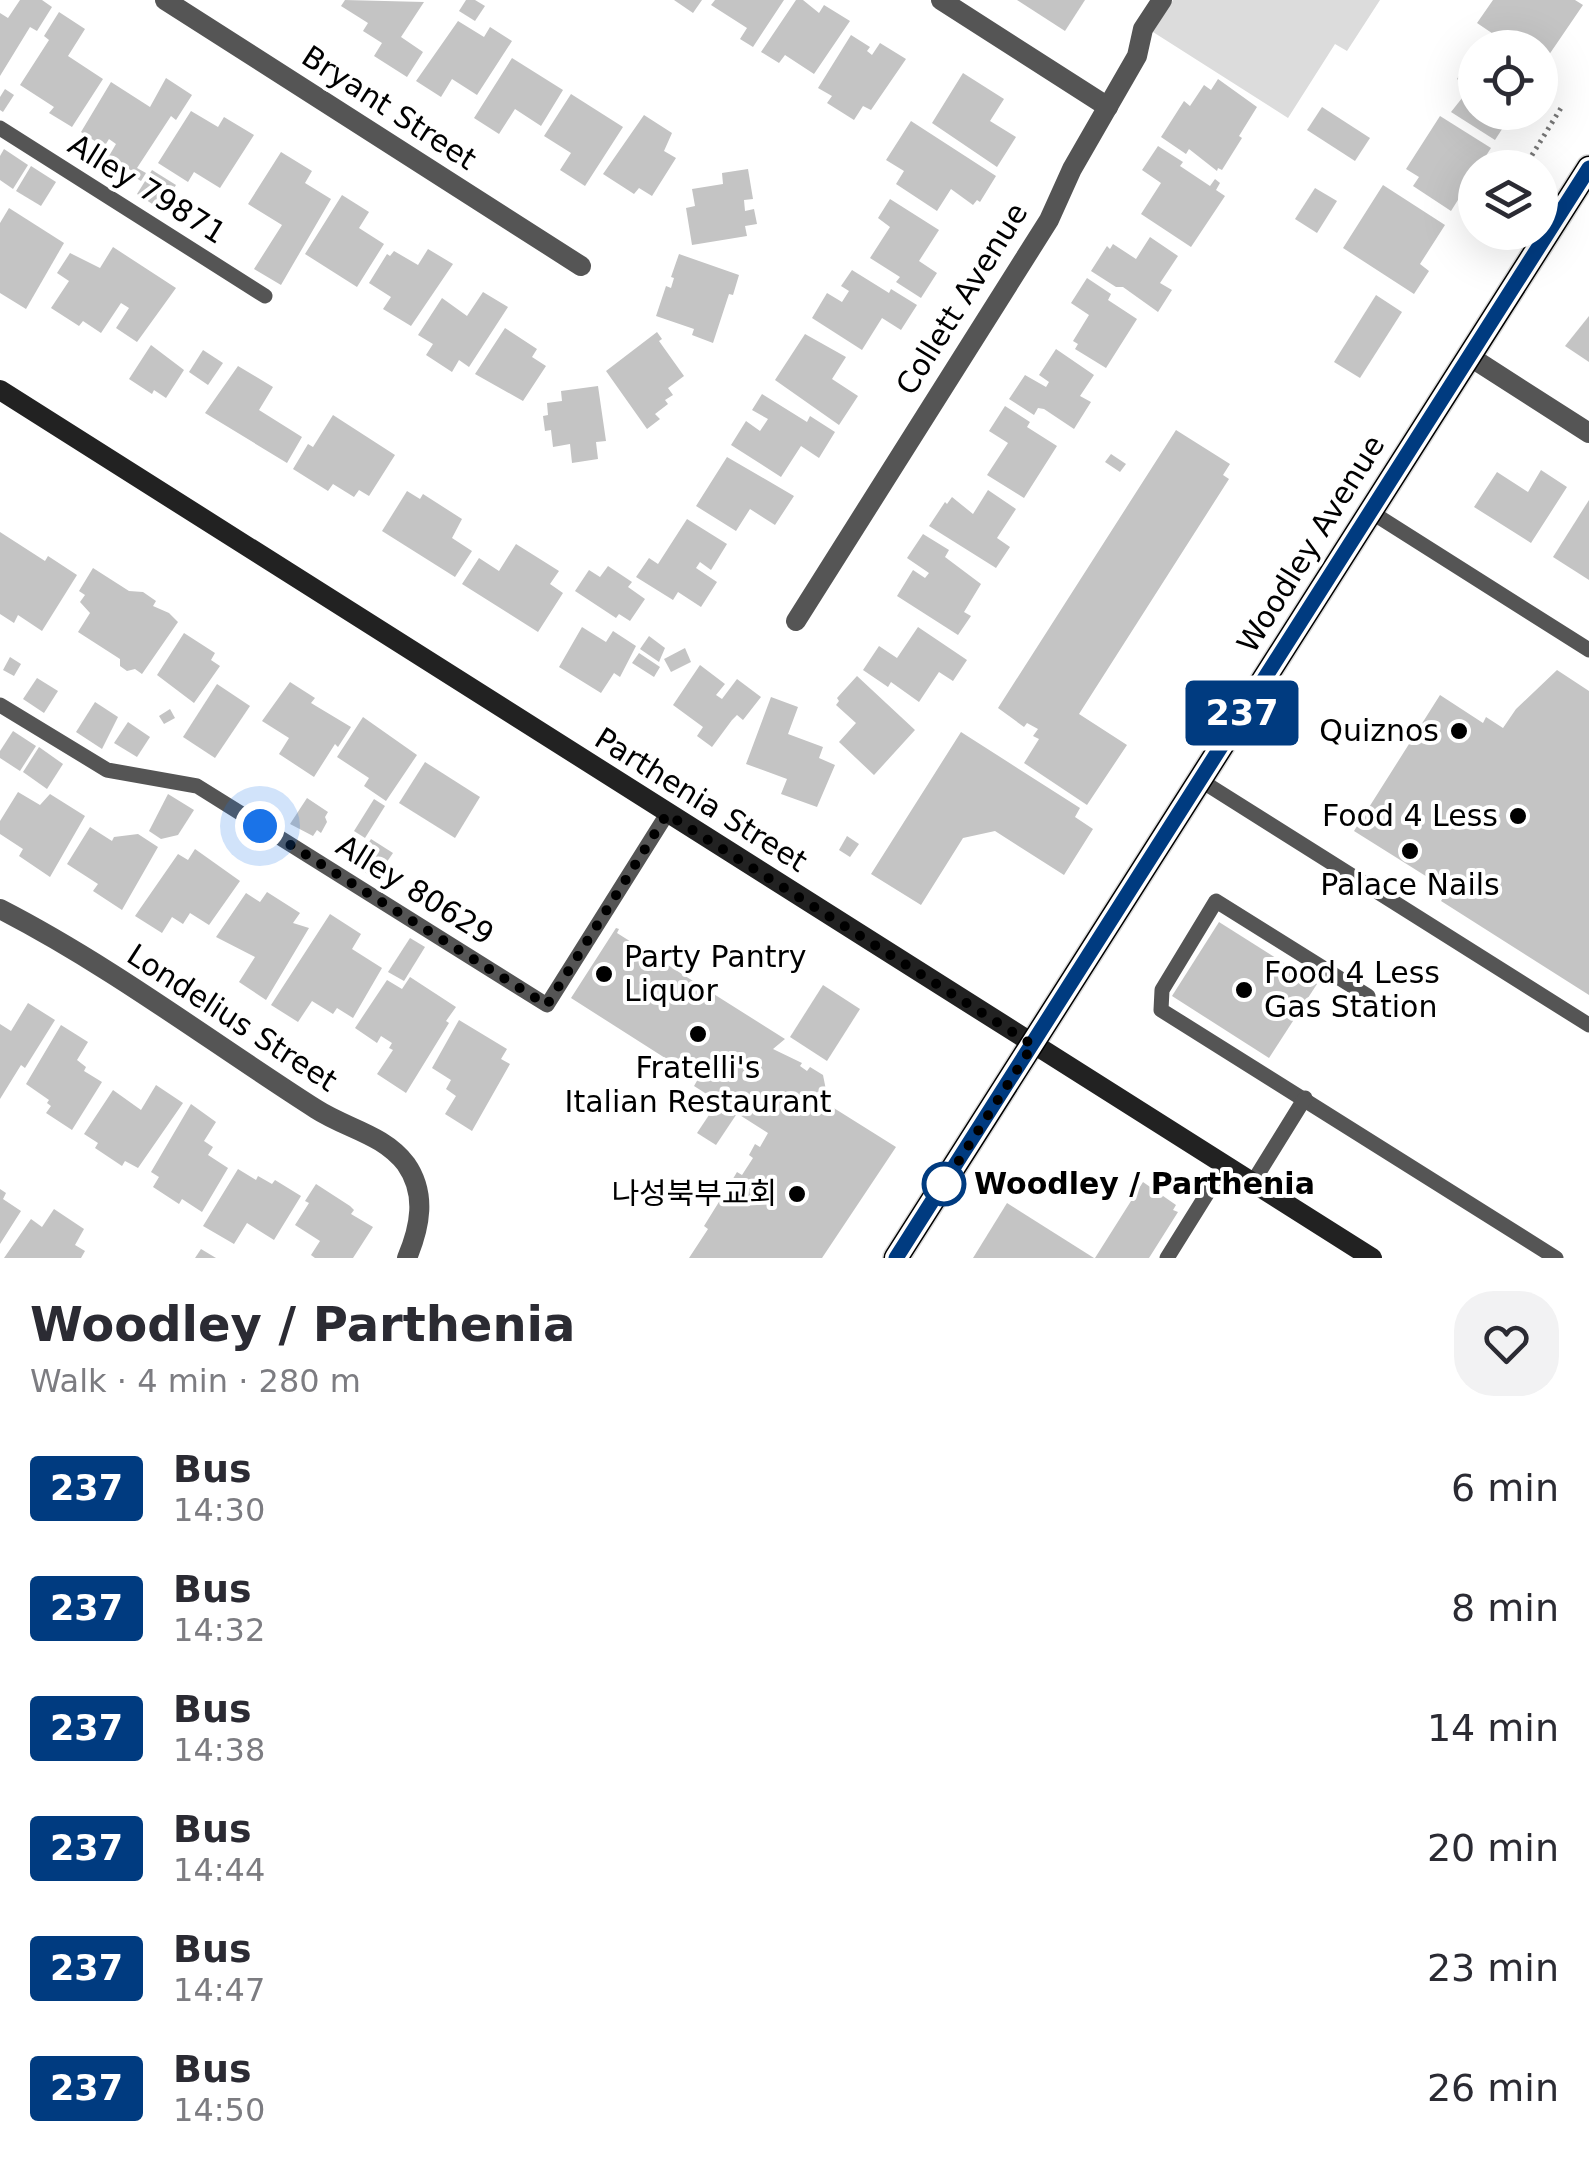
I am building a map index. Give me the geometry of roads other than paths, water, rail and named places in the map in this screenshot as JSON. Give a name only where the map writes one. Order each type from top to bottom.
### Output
[{"type":"main road","name":"Woodley Avenue","points":[[896,1258],[1589,168]]},
{"type":"main road","name":"Parthenia Street","points":[[0,390],[1372,1258]]},
{"type":"street","name":"Bryant Street","points":[[165,0],[582,266]]},
{"type":"street","points":[[940,0],[1108,106]]},
{"type":"street","name":"Collett Avenue","points":[[796,621],[1049,220],[1072,169],[1137,56],[1143,29],[1162,0]]},
{"type":"street","points":[[1469,356],[1589,433]]},
{"type":"street","name":"Londelius Street","points":[[0,909],[53,936],[318,1110],[379,1138],[408,1167],[418,1188],[420,1214],[406,1258]]},
{"type":"lane","name":"Alley 79871","points":[[0,128],[265,296]]},
{"type":"lane","points":[[1370,512],[1589,650]]},
{"type":"lane","name":"Alley 80629","points":[[0,705],[107,770],[197,786],[547,1005],[667,814]]},
{"type":"lane","points":[[1200,780],[1589,1025]]},
{"type":"lane","points":[[1368,996],[1216,902],[1162,990],[1161,1010],[1556,1258]]},
{"type":"lane","points":[[1253,1182],[1305,1098]]},
{"type":"lane","points":[[1167,1258],[1225,1165]]},
{"type":"place","name":"Quiznos","points":[[1459,731]]},
{"type":"place","name":"Food 4 Less","points":[[1518,816]]},
{"type":"place","name":"Palace Nails","points":[[1410,851]]},
{"type":"place","name":"Party Pantry Liquor","points":[[604,974]]},
{"type":"place","name":"Food 4 Less Gas Station","points":[[1244,990]]},
{"type":"place","name":"Fratelli's Italian Restaurant","points":[[698,1034]]},
{"type":"place","name":"Woodley / Parthenia","points":[[944,1184]]},
{"type":"place","name":"나성북부교회","points":[[797,1194]]}]
